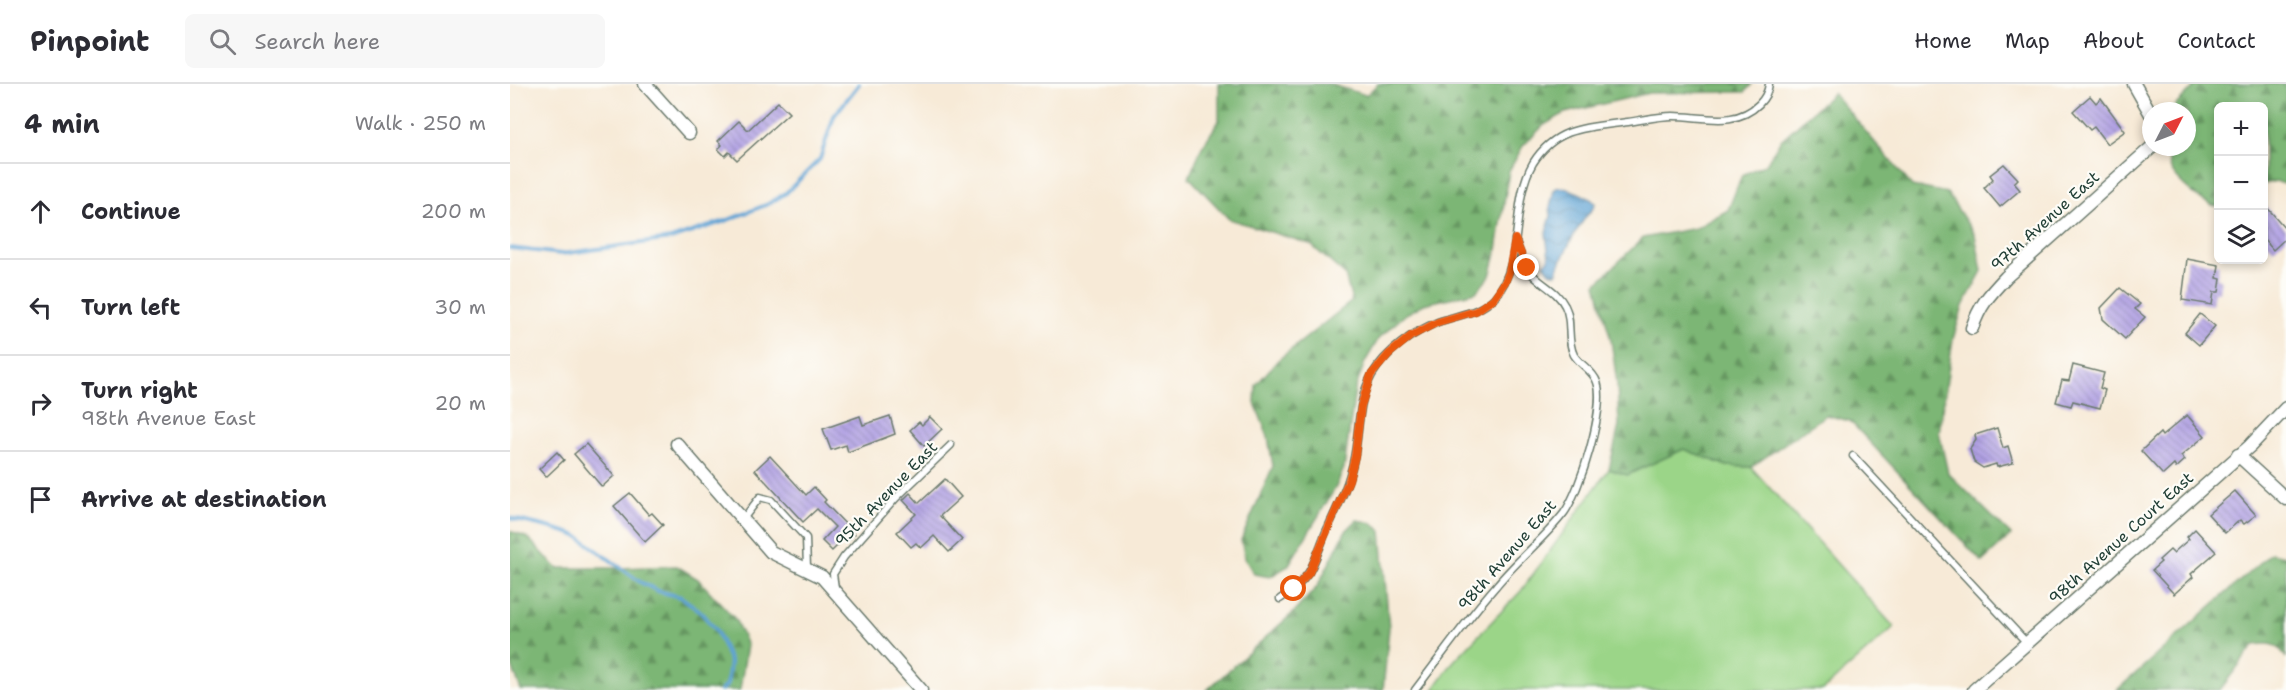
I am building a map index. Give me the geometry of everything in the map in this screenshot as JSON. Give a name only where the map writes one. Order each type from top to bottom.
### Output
[{"type":"street","points":[[645,84],[689,133]]},
{"type":"street","points":[[2134,84],[2144,102]]},
{"type":"street","name":"97th Avenue East","points":[[1972,328],[1982,303],[2006,277],[2142,156]]},
{"type":"street","name":"98th Avenue Court East","points":[[1974,690],[2238,455],[2286,408]]},
{"type":"street","points":[[677,444],[771,552],[822,577],[921,690]]},
{"type":"street","points":[[2238,455],[2286,499]]},
{"type":"lane","points":[[1280,599],[1294,589],[1309,573],[1342,499],[1355,456],[1361,406],[1371,375],[1389,354],[1411,336],[1438,322],[1476,311],[1493,299],[1509,272],[1523,190],[1529,171],[1548,146],[1565,133],[1575,129],[1671,116],[1721,120],[1736,118],[1758,105],[1766,95],[1769,84]]},
{"type":"lane","name":"98th Avenue East","points":[[1415,690],[1496,585],[1565,512],[1589,454],[1599,404],[1598,383],[1594,375],[1577,360],[1572,351],[1565,305],[1557,293],[1527,268],[1515,239]]},
{"type":"lane","name":"95th Avenue East","points":[[838,594],[833,574],[844,557],[896,498],[951,445]]},
{"type":"lane","points":[[1853,456],[2027,643]]},
{"type":"lane","points":[[742,519],[760,497],[771,501],[806,538],[807,568]]},
{"type":"green space","points":[[1219,84],[1329,84],[1366,95],[1378,84],[1752,84],[1745,92],[1649,93],[1565,113],[1544,125],[1523,146],[1509,171],[1497,250],[1490,276],[1476,292],[1424,304],[1406,314],[1379,338],[1365,362],[1355,390],[1344,468],[1336,487],[1288,566],[1270,577],[1254,574],[1245,559],[1241,540],[1273,466],[1268,437],[1255,403],[1256,385],[1278,360],[1352,301],[1345,275],[1310,244],[1229,219],[1189,177],[1202,147],[1219,121]]},
{"type":"green space","points":[[2197,84],[2286,84],[2286,185],[2276,181],[2268,183],[2268,102],[2214,102],[2214,205],[2198,197],[2178,179],[2170,167],[2169,156],[2196,156],[2196,102],[2179,102]]},
{"type":"green space","points":[[1833,93],[1912,186],[1947,193],[1975,235],[1982,271],[1963,306],[1953,339],[1939,433],[1948,473],[2011,535],[1982,562],[1850,421],[1826,415],[1751,467],[1727,466],[1684,449],[1627,475],[1609,469],[1619,426],[1617,383],[1611,340],[1596,284],[1643,238],[1696,228],[1728,210],[1742,175],[1766,164],[1780,141]]},
{"type":"green space","points":[[1684,449],[1727,466],[1751,467],[1894,627],[1823,690],[1433,690],[1453,662],[1521,591],[1609,469],[1627,475]]},
{"type":"green space","points":[[1357,520],[1373,523],[1381,531],[1389,628],[1383,690],[1207,690],[1294,612],[1317,587],[1345,532]]},
{"type":"green space","points":[[510,531],[528,538],[557,568],[677,566],[698,579],[735,619],[747,645],[740,690],[521,690],[510,661]]},
{"type":"green space","points":[[2271,553],[2286,556],[2286,658],[2277,646],[2254,645],[2220,690],[2117,690]]},
{"type":"water","points":[[1558,187],[1578,193],[1595,203],[1572,238],[1556,274],[1550,272],[1544,264],[1549,259],[1546,233],[1551,216],[1550,207],[1554,190]]},
{"type":"building","points":[[2090,96],[2096,103],[2101,98],[2125,131],[2107,144],[2094,127],[2090,130],[2073,111]]},
{"type":"building","points":[[778,102],[789,113],[737,160],[729,152],[725,156],[718,149],[722,145],[718,141],[739,121],[748,130]]},
{"type":"building","points":[[2004,164],[2018,179],[2014,183],[2020,190],[2000,207],[1984,188],[1993,179],[1990,175]]},
{"type":"building","points":[[2268,209],[2286,229],[2286,238],[2273,250],[2268,244]]},
{"type":"building","points":[[2187,259],[2219,265],[2217,278],[2221,279],[2219,292],[2214,292],[2212,305],[2182,300]]},
{"type":"building","points":[[2120,288],[2140,304],[2135,309],[2145,317],[2125,339],[2103,319],[2101,308]]},
{"type":"building","points":[[2200,314],[2215,326],[2199,345],[2185,333]]},
{"type":"building","points":[[2073,365],[2104,373],[2100,388],[2105,390],[2100,408],[2073,401],[2071,406],[2056,402],[2062,380],[2069,381]]},
{"type":"building","points":[[2187,415],[2205,436],[2181,456],[2185,460],[2176,468],[2174,465],[2163,475],[2141,451],[2160,433],[2162,436]]},
{"type":"building","points":[[860,416],[863,425],[890,416],[895,434],[848,452],[846,445],[831,450],[823,429]]},
{"type":"building","points":[[930,417],[942,429],[924,446],[910,430],[919,422],[922,425]]},
{"type":"building","points":[[1997,428],[2003,448],[2008,446],[2013,463],[1997,467],[1996,464],[1983,468],[1974,462],[1970,449],[1976,440],[1975,435]]},
{"type":"building","points":[[586,444],[614,476],[602,487],[574,454]]},
{"type":"building","points":[[557,452],[564,460],[546,477],[539,469]]},
{"type":"building","points":[[770,456],[806,495],[814,487],[826,500],[824,502],[855,534],[848,540],[845,538],[832,551],[822,541],[835,527],[817,509],[803,522],[755,470]]},
{"type":"building","points":[[945,479],[961,497],[940,516],[962,540],[949,552],[934,536],[921,548],[916,543],[911,547],[897,532],[916,514],[903,500],[910,493],[919,503]]},
{"type":"building","points":[[2235,491],[2256,515],[2244,524],[2240,520],[2225,533],[2208,514]]},
{"type":"building","points":[[630,493],[649,515],[652,513],[663,525],[645,542],[614,506]]},
{"type":"building","points":[[2195,529],[2216,552],[2191,574],[2193,577],[2174,594],[2152,570],[2170,550],[2173,553],[2189,539],[2187,537]]},
{"type":"waterway","points":[[510,248],[561,254],[671,239],[768,204],[786,193],[820,159],[834,116],[859,84]]},
{"type":"waterway","points":[[510,518],[579,537],[640,582],[658,591],[681,597],[699,610],[716,630],[730,662],[727,685],[721,690]]},
{"type":"route","points":[[1294,589],[1309,573],[1349,480],[1355,456],[1361,406],[1371,375],[1389,354],[1411,336],[1438,322],[1476,311],[1493,299],[1500,291],[1509,272],[1515,239],[1527,268]]}]
